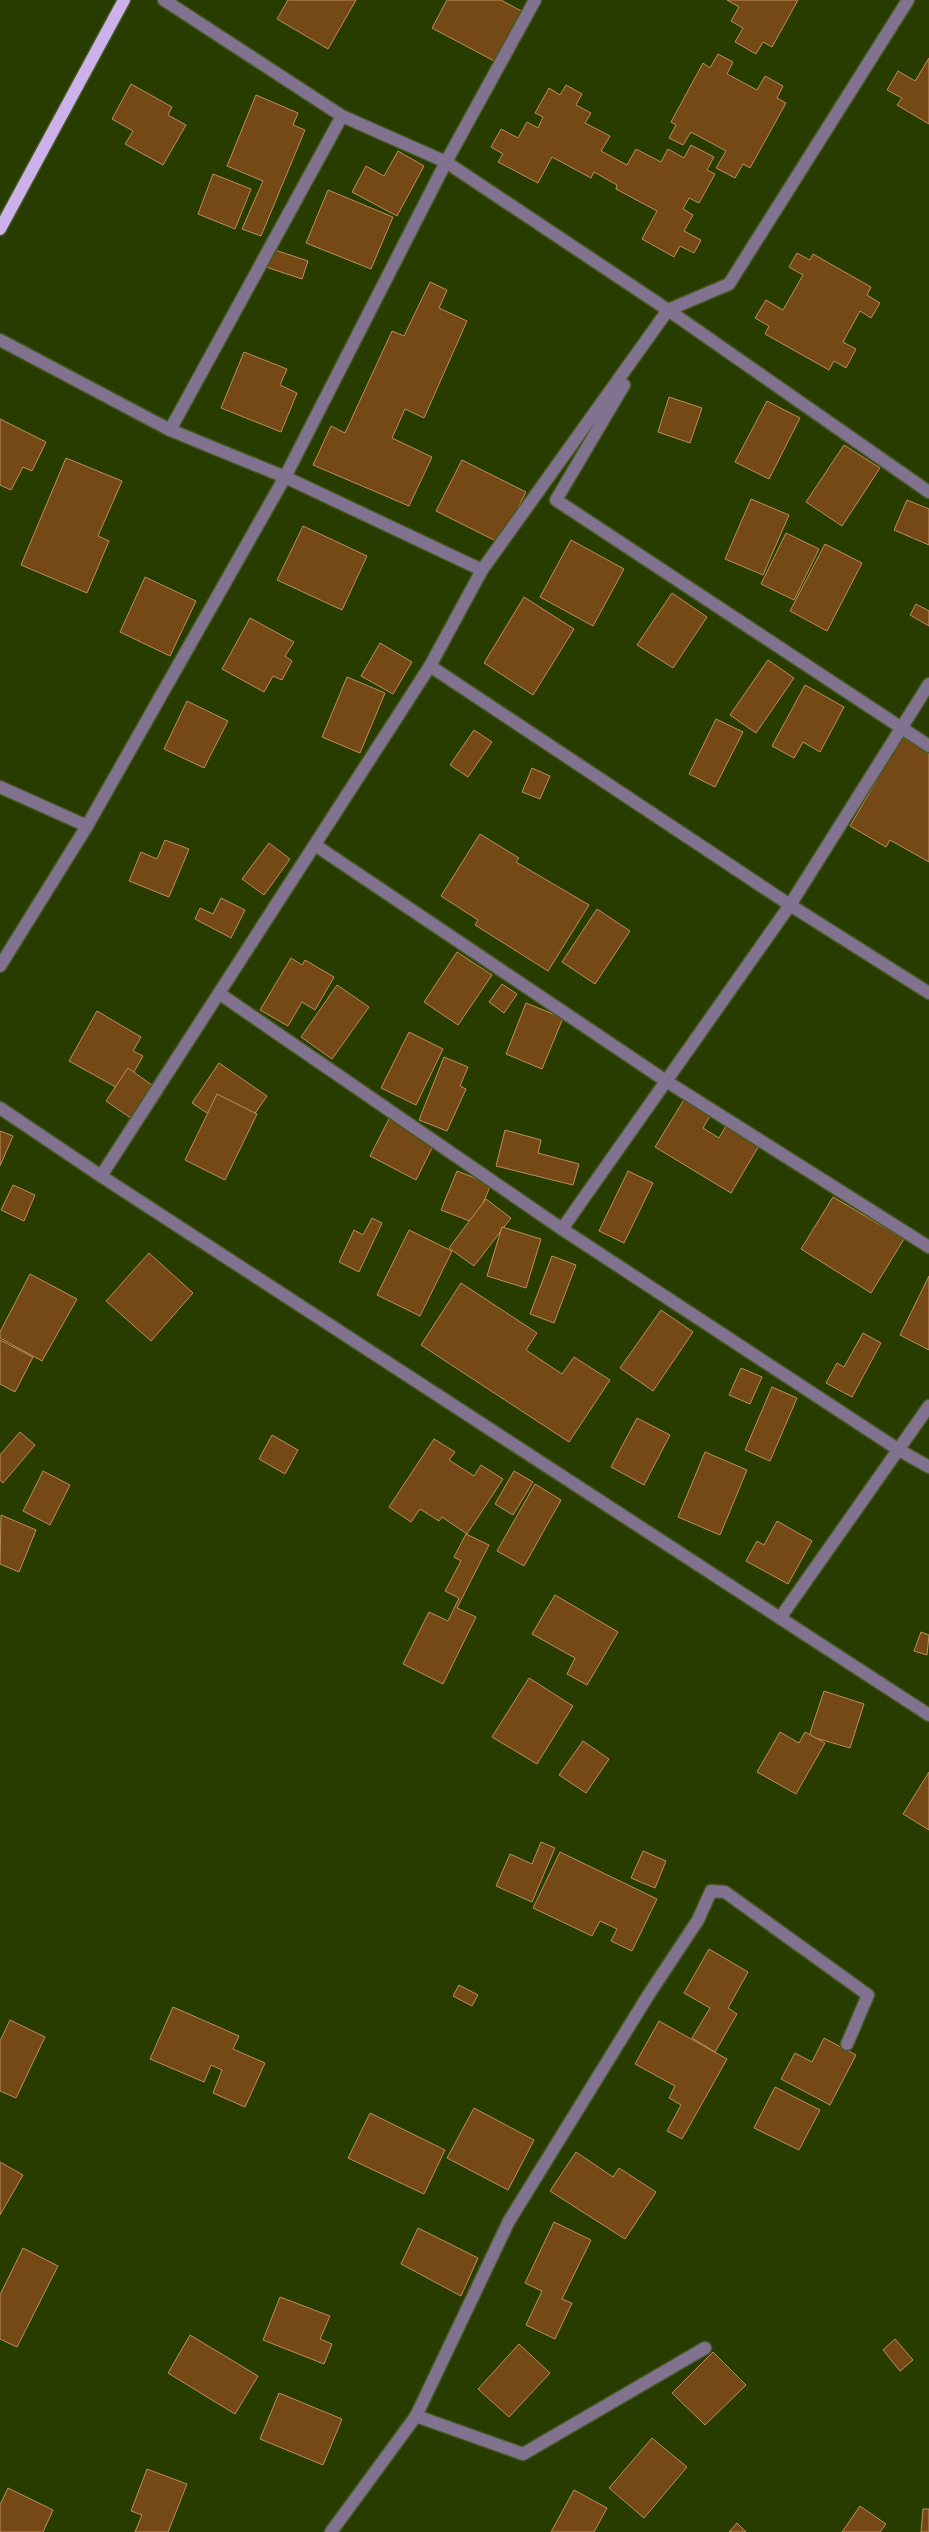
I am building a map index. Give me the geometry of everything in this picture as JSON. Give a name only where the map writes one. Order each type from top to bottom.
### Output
[{"type":"main road","points":[[0,229],[124,0]]},
{"type":"street","points":[[164,0],[342,116],[446,162],[668,310],[929,492]]},
{"type":"street","points":[[0,966],[87,826],[285,477],[446,162],[534,0]]},
{"type":"street","points":[[101,1176],[430,666],[482,570],[668,310],[729,284],[908,0]]},
{"type":"street","points":[[170,430],[342,116]]},
{"type":"street","points":[[668,310],[556,500],[929,746]]},
{"type":"street","points":[[0,340],[170,430],[285,477],[482,570]]},
{"type":"street","points":[[430,666],[790,905],[929,993]]},
{"type":"street","points":[[562,1229],[790,905],[929,684]]},
{"type":"street","points":[[0,787],[87,826]]},
{"type":"street","points":[[314,845],[666,1081],[929,1247]]},
{"type":"street","points":[[220,994],[562,1229],[899,1450],[929,1467]]},
{"type":"street","points":[[0,1108],[101,1176],[929,1715]]},
{"type":"street","points":[[780,1618],[929,1406]]},
{"type":"street","points":[[331,2532],[416,2416],[509,2221],[648,1994],[698,1920],[711,1891],[725,1892],[868,1995],[847,2044]]},
{"type":"street","points":[[416,2416],[523,2454],[705,2348]]},
{"type":"building","points":[[288,0],[356,0],[328,49],[277,19]]},
{"type":"building","points":[[447,0],[501,0],[525,13],[498,63],[432,28]]},
{"type":"building","points":[[727,0],[798,0],[772,47],[763,42],[756,54],[735,42],[743,28],[731,21],[739,7]]},
{"type":"building","points":[[718,54],[733,62],[727,74],[757,90],[765,76],[783,86],[777,98],[786,103],[750,168],[743,164],[735,178],[716,168],[726,151],[691,132],[683,145],[669,138],[676,125],[671,122],[703,63],[710,68]]},
{"type":"building","points":[[929,58],[929,124],[897,105],[902,98],[887,90],[898,71],[915,81]]},
{"type":"building","points":[[131,84],[172,107],[168,115],[186,125],[163,165],[125,144],[133,131],[112,119]]},
{"type":"building","points":[[566,85],[582,94],[576,105],[591,113],[585,123],[610,136],[601,151],[627,165],[636,149],[661,162],[668,149],[684,158],[691,145],[714,157],[707,170],[715,174],[699,203],[689,198],[683,209],[693,215],[684,231],[701,240],[694,253],[680,246],[674,257],[642,239],[657,211],[616,189],[617,185],[594,172],[591,178],[552,157],[538,183],[498,162],[503,154],[491,147],[501,129],[518,138],[527,122],[538,128],[543,117],[535,113],[549,88],[560,95]]},
{"type":"building","points":[[256,95],[298,113],[293,125],[305,130],[261,236],[242,229],[263,181],[227,166]]},
{"type":"building","points":[[398,151],[424,166],[397,216],[352,192],[366,166],[384,176]]},
{"type":"building","points":[[213,174],[251,189],[235,229],[198,214]]},
{"type":"building","points":[[328,190],[393,217],[371,269],[306,243]]},
{"type":"building","points":[[272,249],[308,261],[302,279],[266,267]]},
{"type":"building","points":[[797,253],[810,260],[813,254],[871,287],[867,295],[880,303],[871,318],[860,311],[843,342],[856,349],[846,368],[834,361],[829,370],[765,334],[769,326],[755,318],[766,300],[783,310],[803,275],[789,267]]},
{"type":"building","points":[[430,282],[447,290],[439,308],[467,321],[424,418],[405,409],[392,438],[432,457],[409,506],[313,465],[331,426],[345,433],[392,331],[404,336]]},
{"type":"building","points":[[244,352],[287,369],[280,385],[297,393],[281,432],[221,408]]},
{"type":"building","points":[[669,397],[702,408],[690,443],[658,432]]},
{"type":"building","points":[[767,401],[800,418],[769,479],[735,462]]},
{"type":"building","points":[[0,419],[46,442],[32,471],[23,467],[11,490],[0,485]]},
{"type":"building","points":[[844,445],[880,468],[842,526],[806,502]]},
{"type":"building","points":[[66,458],[122,481],[98,536],[109,541],[87,593],[21,565]]},
{"type":"building","points":[[462,460],[526,492],[500,543],[436,511]]},
{"type":"building","points":[[751,499],[789,515],[763,575],[725,559]]},
{"type":"building","points":[[907,500],[929,509],[929,545],[894,530]]},
{"type":"building","points":[[303,526],[367,556],[342,610],[277,580]]},
{"type":"building","points":[[786,533],[819,549],[794,600],[761,584]]},
{"type":"building","points":[[571,540],[624,569],[593,626],[540,597]]},
{"type":"building","points":[[825,544],[862,563],[827,631],[790,611]]},
{"type":"building","points":[[145,577],[196,601],[170,656],[120,632]]},
{"type":"building","points":[[672,593],[707,617],[673,668],[637,645]]},
{"type":"building","points":[[524,597],[574,629],[533,695],[484,663]]},
{"type":"building","points":[[916,604],[929,611],[929,626],[910,615]]},
{"type":"building","points":[[250,618],[294,642],[285,656],[292,661],[282,680],[273,676],[264,692],[222,669]]},
{"type":"building","points":[[380,643],[412,662],[393,694],[361,676]]},
{"type":"building","points":[[768,660],[794,678],[756,733],[730,715]]},
{"type":"building","points":[[347,677],[385,693],[360,753],[322,737]]},
{"type":"building","points":[[805,685],[844,707],[820,752],[803,742],[794,758],[772,746]]},
{"type":"building","points":[[187,701],[228,721],[204,768],[164,749]]},
{"type":"building","points":[[716,719],[743,732],[715,787],[689,774]]},
{"type":"building","points":[[474,730],[492,742],[468,777],[450,765]]},
{"type":"building","points":[[902,737],[929,753],[929,862],[890,840],[886,847],[850,826]]},
{"type":"building","points":[[532,768],[550,776],[540,799],[522,792]]},
{"type":"building","points":[[480,834],[519,858],[516,862],[589,905],[548,971],[475,925],[478,920],[441,896]]},
{"type":"building","points":[[165,840],[189,849],[169,897],[129,881],[141,852],[157,859]]},
{"type":"building","points":[[269,843],[290,859],[264,895],[242,879]]},
{"type":"building","points":[[221,898],[245,910],[231,938],[195,919],[200,908],[213,914]]},
{"type":"building","points":[[597,909],[630,931],[595,984],[562,962]]},
{"type":"building","points":[[457,952],[492,975],[458,1025],[424,1002]]},
{"type":"building","points":[[291,958],[302,965],[305,960],[334,977],[315,1010],[302,1002],[288,1026],[260,1010]]},
{"type":"building","points":[[502,984],[517,994],[504,1013],[489,1002]]},
{"type":"building","points":[[337,985],[369,1007],[332,1059],[301,1037]]},
{"type":"building","points":[[526,1003],[563,1018],[542,1069],[506,1054]]},
{"type":"building","points":[[97,1011],[141,1037],[133,1051],[143,1056],[123,1091],[69,1061]]},
{"type":"building","points":[[409,1032],[443,1049],[416,1105],[381,1088]]},
{"type":"building","points":[[444,1057],[468,1067],[460,1086],[466,1089],[447,1131],[419,1120]]},
{"type":"building","points":[[219,1063],[267,1096],[240,1135],[192,1103]]},
{"type":"building","points":[[128,1068],[163,1093],[141,1125],[106,1101]]},
{"type":"building","points":[[217,1094],[257,1114],[225,1180],[185,1160]]},
{"type":"building","points":[[685,1098],[711,1114],[703,1128],[719,1138],[727,1124],[760,1144],[731,1193],[655,1147]]},
{"type":"building","points":[[390,1117],[436,1140],[416,1180],[370,1156]]},
{"type":"building","points":[[505,1130],[541,1140],[538,1153],[579,1164],[573,1185],[496,1166]]},
{"type":"building","points":[[0,1131],[13,1136],[0,1166]]},
{"type":"building","points":[[457,1171],[491,1184],[475,1223],[441,1210]]},
{"type":"building","points":[[628,1171],[653,1183],[624,1243],[599,1231]]},
{"type":"building","points":[[13,1185],[35,1195],[24,1221],[1,1210]]},
{"type":"building","points":[[833,1197],[904,1239],[871,1293],[801,1249]]},
{"type":"building","points":[[486,1199],[511,1218],[474,1266],[449,1248]]},
{"type":"building","points":[[372,1218],[382,1223],[359,1272],[339,1262],[354,1230],[363,1235]]},
{"type":"building","points":[[502,1227],[541,1239],[526,1288],[487,1276]]},
{"type":"building","points":[[409,1230],[452,1251],[420,1316],[377,1295]]},
{"type":"building","points":[[149,1253],[193,1293],[151,1341],[106,1301]]},
{"type":"building","points":[[552,1256],[576,1265],[554,1323],[530,1314]]},
{"type":"building","points":[[30,1274],[77,1299],[42,1361],[0,1338],[0,1332]]},
{"type":"building","points":[[929,1276],[929,1350],[900,1335]]},
{"type":"building","points":[[461,1283],[537,1333],[526,1350],[562,1374],[574,1357],[610,1380],[569,1442],[421,1345]]},
{"type":"building","points":[[661,1310],[693,1332],[653,1391],[620,1368]]},
{"type":"building","points":[[863,1333],[881,1343],[852,1397],[826,1383],[837,1363],[844,1367]]},
{"type":"building","points":[[0,1340],[33,1357],[15,1392],[0,1384]]},
{"type":"building","points":[[741,1368],[762,1377],[750,1404],[729,1395]]},
{"type":"building","points":[[772,1387],[797,1398],[770,1461],[745,1450]]},
{"type":"building","points":[[637,1418],[670,1435],[644,1485],[611,1467]]},
{"type":"building","points":[[20,1432],[35,1445],[3,1483],[0,1480],[0,1455]]},
{"type":"building","points":[[272,1435],[298,1450],[285,1474],[259,1459]]},
{"type":"building","points":[[434,1439],[455,1452],[449,1460],[474,1476],[481,1465],[503,1479],[467,1534],[442,1517],[439,1521],[420,1509],[411,1522],[389,1507]]},
{"type":"building","points":[[705,1452],[747,1470],[720,1535],[678,1517]]},
{"type":"building","points":[[43,1471],[70,1485],[50,1525],[23,1511]]},
{"type":"building","points":[[514,1471],[533,1482],[513,1515],[495,1504]]},
{"type":"building","points":[[535,1484],[561,1500],[524,1566],[497,1551]]},
{"type":"building","points":[[1,1515],[36,1530],[19,1572],[0,1564]]},
{"type":"building","points":[[777,1521],[812,1541],[788,1584],[746,1561],[757,1541],[764,1545]]},
{"type":"building","points":[[466,1534],[489,1545],[457,1608],[476,1617],[443,1684],[403,1664],[429,1612],[448,1621],[459,1598],[445,1591],[461,1561],[454,1557]]},
{"type":"building","points":[[555,1595],[618,1632],[587,1685],[567,1674],[575,1658],[532,1634]]},
{"type":"building","points":[[921,1632],[929,1635],[927,1655],[914,1651]]},
{"type":"building","points":[[529,1678],[573,1706],[537,1764],[492,1737]]},
{"type":"building","points":[[824,1691],[864,1704],[850,1748],[809,1736]]},
{"type":"building","points":[[780,1732],[799,1743],[805,1732],[825,1743],[796,1794],[757,1772]]},
{"type":"building","points":[[583,1741],[609,1759],[586,1793],[559,1775]]},
{"type":"building","points":[[929,1772],[929,1830],[903,1814]]},
{"type":"building","points":[[541,1842],[555,1848],[532,1902],[496,1886],[510,1854],[532,1864]]},
{"type":"building","points":[[643,1851],[666,1861],[655,1888],[631,1878]]},
{"type":"building","points":[[560,1852],[657,1899],[632,1951],[611,1941],[617,1929],[600,1921],[592,1936],[533,1908]]},
{"type":"building","points":[[709,1949],[748,1972],[728,2008],[737,2014],[715,2052],[692,2038],[710,2008],[684,1993]]},
{"type":"building","points":[[459,1985],[478,1995],[472,2006],[453,1996]]},
{"type":"building","points":[[173,2007],[239,2036],[233,2049],[265,2063],[245,2107],[213,2093],[222,2070],[211,2065],[204,2082],[150,2059]]},
{"type":"building","points":[[10,2020],[45,2037],[16,2098],[0,2091],[0,2041]]},
{"type":"building","points":[[659,2021],[727,2059],[682,2139],[667,2131],[681,2105],[669,2098],[675,2086],[635,2064]]},
{"type":"building","points":[[824,2038],[856,2055],[830,2105],[781,2079],[795,2053],[812,2062]]},
{"type":"building","points":[[775,2087],[820,2110],[799,2150],[754,2128]]},
{"type":"building","points":[[474,2108],[534,2140],[508,2190],[447,2158]]},
{"type":"building","points":[[370,2113],[445,2150],[424,2194],[348,2158]]},
{"type":"building","points":[[576,2152],[613,2177],[619,2168],[656,2192],[625,2239],[550,2191]]},
{"type":"building","points":[[0,2162],[23,2175],[0,2215]]},
{"type":"building","points":[[554,2222],[591,2240],[562,2299],[572,2303],[555,2339],[526,2325],[542,2291],[525,2283]]},
{"type":"building","points":[[418,2228],[478,2258],[461,2296],[401,2264]]},
{"type":"building","points":[[23,2248],[58,2266],[17,2347],[0,2339],[0,2295]]},
{"type":"building","points":[[280,2297],[330,2316],[320,2339],[332,2344],[324,2364],[263,2340]]},
{"type":"building","points":[[190,2335],[258,2376],[235,2414],[168,2373]]},
{"type":"building","points":[[895,2339],[913,2360],[900,2371],[883,2350]]},
{"type":"building","points":[[519,2344],[550,2373],[509,2417],[478,2389]]},
{"type":"building","points":[[713,2352],[746,2385],[705,2425],[672,2393]]},
{"type":"building","points":[[279,2393],[342,2419],[323,2465],[260,2439]]},
{"type":"building","points":[[652,2438],[687,2467],[644,2518],[609,2488]]},
{"type":"building","points":[[147,2469],[187,2484],[168,2532],[135,2532],[142,2515],[131,2511]]},
{"type":"building","points":[[8,2488],[53,2510],[43,2532],[0,2532],[0,2505]]},
{"type":"building","points":[[574,2490],[607,2508],[594,2532],[551,2532]]},
{"type":"building","points":[[860,2506],[886,2524],[880,2532],[842,2532]]},
{"type":"building","points":[[923,2509],[929,2509],[929,2532],[921,2532]]},
{"type":"building","points":[[737,2523],[746,2532],[729,2532]]}]
